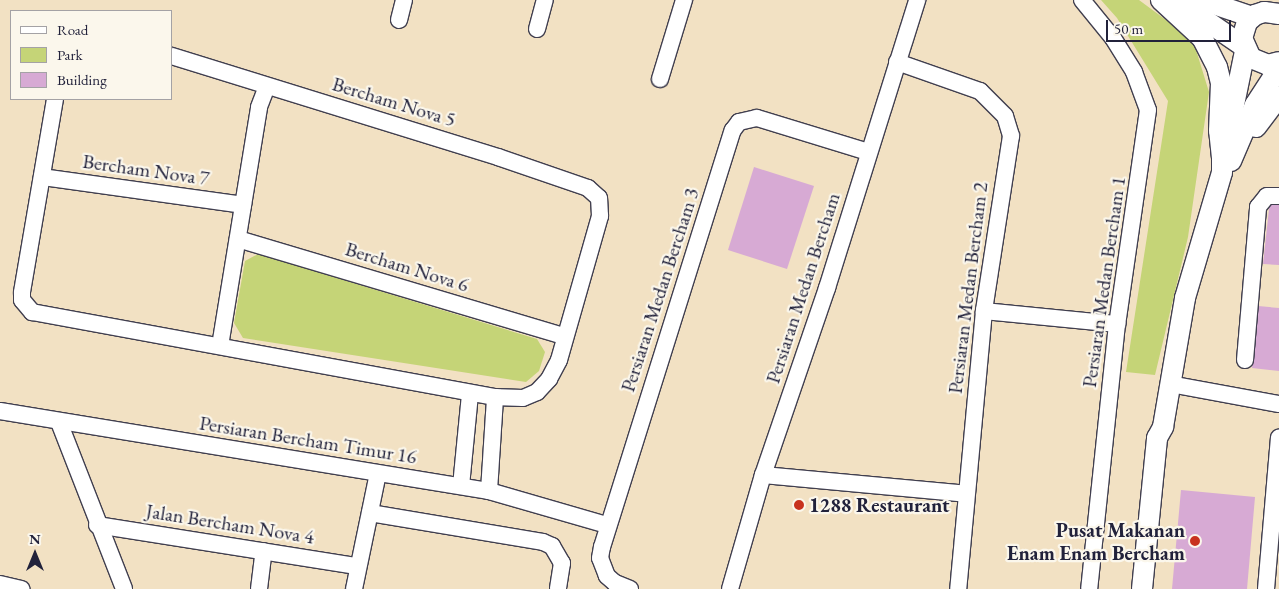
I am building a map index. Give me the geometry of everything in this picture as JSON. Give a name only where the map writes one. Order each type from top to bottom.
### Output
[{"type":"street","points":[[399,20],[404,0]]},
{"type":"street","points":[[537,29],[545,0]]},
{"type":"street","points":[[660,79],[684,0]]},
{"type":"street","name":"Persiaran Medan Bercham","points":[[730,589],[763,475],[827,288],[896,62],[917,0]]},
{"type":"street","name":"Persiaran Medan Bercham 1","points":[[1082,0],[1113,38],[1130,65],[1142,88],[1148,110],[1117,324],[1090,589]]},
{"type":"street","points":[[1161,0],[1202,38],[1217,67],[1221,83],[1219,131],[1225,163]]},
{"type":"street","points":[[1176,0],[1244,49],[1259,63],[1279,62]]},
{"type":"street","points":[[1202,0],[1254,11],[1279,14]]},
{"type":"street","points":[[1142,589],[1158,438],[1163,427],[1185,298],[1225,163],[1244,49],[1243,30],[1254,11]]},
{"type":"street","name":"Bercham Nova 5","points":[[172,56],[498,157],[588,188],[599,198],[600,216],[564,336]]},
{"type":"street","name":"Persiaran Medan Bercham 2","points":[[896,62],[980,91],[1005,116],[1010,136],[984,311],[958,589]]},
{"type":"street","points":[[1225,163],[1255,105],[1279,68]]},
{"type":"street","points":[[220,346],[259,107],[267,86]]},
{"type":"street","points":[[1225,163],[1279,97]]},
{"type":"street","points":[[55,100],[22,293],[26,307],[32,312],[494,397],[523,398],[538,392],[549,380],[559,360],[564,336]]},
{"type":"street","name":"Persiaran Medan Bercham 3","points":[[630,589],[615,583],[602,567],[600,558],[607,525],[733,130],[739,122],[757,118],[868,152]]},
{"type":"street","name":"Bercham Nova 7","points":[[42,177],[243,205]]},
{"type":"street","points":[[1245,360],[1258,207],[1267,196],[1279,196]]},
{"type":"street","name":"Bercham Nova 6","points":[[238,239],[564,336]]},
{"type":"street","points":[[984,311],[1117,324]]},
{"type":"street","points":[[1170,384],[1279,404]]},
{"type":"street","points":[[461,486],[470,394]]},
{"type":"street","points":[[489,491],[494,397]]},
{"type":"street","name":"Persiaran Bercham Timur 16","points":[[0,411],[489,491],[607,525]]},
{"type":"street","points":[[59,422],[97,524],[124,589]]},
{"type":"street","points":[[1152,589],[1167,437],[1163,427]]},
{"type":"street","points":[[1266,589],[1277,503],[1279,438]]},
{"type":"street","points":[[354,589],[357,566],[378,473]]},
{"type":"street","points":[[763,475],[966,494]]},
{"type":"street","points":[[370,513],[543,542],[552,546],[562,563],[558,589]]},
{"type":"street","name":"Jalan Bercham Nova 4","points":[[97,524],[357,566]]},
{"type":"street","points":[[259,589],[264,551]]},
{"type":"street","points":[[0,584],[20,589]]},
{"type":"green space","points":[[1101,0],[1139,0],[1193,40],[1209,92],[1188,237],[1155,375],[1126,372],[1168,101],[1117,18]]},
{"type":"green space","points":[[258,254],[537,339],[545,352],[539,371],[526,382],[243,338],[234,323],[245,261]]},
{"type":"building","points":[[754,167],[814,186],[787,269],[728,250]]},
{"type":"building","points":[[1270,200],[1279,201],[1279,265],[1263,264]]},
{"type":"building","points":[[1258,306],[1279,308],[1279,371],[1252,368]]},
{"type":"building","points":[[1181,490],[1255,497],[1247,589],[1172,589]]},
{"type":"place","name":"1288 Restaurant","points":[[799,505]]},
{"type":"place","name":"Pusat Makanan Enam Enam Bercham","points":[[1195,541]]}]
